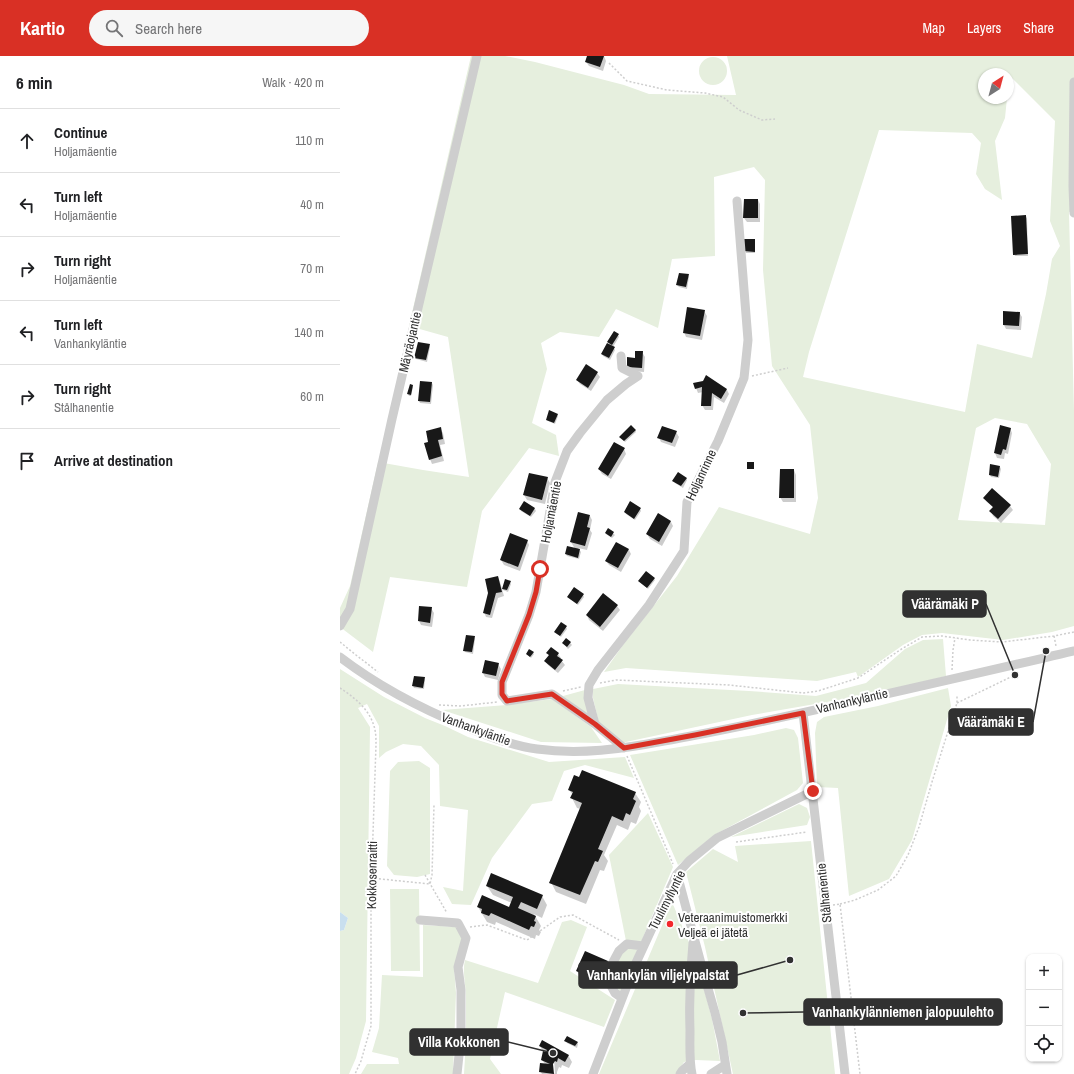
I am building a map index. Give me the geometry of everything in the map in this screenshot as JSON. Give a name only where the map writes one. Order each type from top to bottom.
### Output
[{"type":"street","name":"Mäyräojantie","points":[[340,626],[350,609],[392,419],[477,56]]},
{"type":"street","points":[[1074,82],[1074,213]]},
{"type":"street","name":"Holjanrinne","points":[[589,685],[602,664],[649,605],[684,551],[688,502],[718,441],[744,378],[748,340],[737,201]]},
{"type":"street","name":"Holjamäentie","points":[[507,701],[502,694],[502,682],[529,615],[536,592],[555,482],[567,451],[580,433],[607,400],[638,376],[622,368],[621,356]]},
{"type":"street","name":"Vanhankyläntie","points":[[340,657],[401,697],[435,714],[493,738],[536,749],[572,752],[624,748],[695,735],[803,713],[1074,651]]},
{"type":"street","points":[[589,685],[588,698],[595,724]]},
{"type":"street","points":[[507,701],[552,694],[595,724],[624,748]]},
{"type":"street","name":"Stålhanentie","points":[[803,713],[845,1074]]},
{"type":"street","name":"Tuulimyllyntie","points":[[593,1074],[643,946],[678,874],[689,861],[718,838],[813,791]]},
{"type":"street","points":[[678,874],[722,1042],[726,1069],[711,1074]]},
{"type":"street","points":[[420,920],[458,923],[466,938],[458,967],[461,990],[461,1036],[457,1074]]},
{"type":"street","points":[[692,1074],[690,1064],[689,1007],[690,973],[694,935]]},
{"type":"street","points":[[622,998],[615,994],[608,982],[612,964],[619,951],[628,944],[643,946]]},
{"type":"street","points":[[680,1074],[690,1064]]},
{"type":"path","points":[[609,63],[627,82],[667,90],[705,93],[723,97],[738,110],[762,120],[775,119]]},
{"type":"path","points":[[744,378],[788,368]]},
{"type":"path","name":"Vanhankyläntie","points":[[552,694],[616,680],[729,686],[803,693],[818,691],[858,678],[922,637],[942,636],[1002,642],[1054,636],[1074,632]]},
{"type":"path","points":[[1054,636],[1056,648]]},
{"type":"path","points":[[952,670],[955,638]]},
{"type":"path","points":[[340,642],[378,672]]},
{"type":"path","points":[[957,704],[1015,675]]},
{"type":"path","name":"Kokkosenraitti","points":[[340,688],[351,695],[365,709],[374,726],[376,746],[371,878],[371,1026],[361,1061],[355,1074]]},
{"type":"path","points":[[826,906],[855,900],[878,890],[896,876],[908,855],[919,827],[957,704],[957,696]]},
{"type":"path","name":"Vanhankyläntie","points":[[434,705],[461,706],[507,701]]},
{"type":"path","points":[[624,748],[678,874]]},
{"type":"path","points":[[430,884],[432,875],[434,805]]},
{"type":"path","points":[[736,842],[817,830]]},
{"type":"path","points":[[425,875],[452,922]]},
{"type":"path","points":[[371,878],[430,884]]},
{"type":"path","points":[[840,904],[860,1074]]},
{"type":"path","points":[[461,928],[487,925],[527,940],[560,917],[572,915],[628,944]]},
{"type":"green space","points":[[471,56],[505,56],[535,62],[624,85],[649,94],[736,95],[727,56],[1074,56],[1074,211],[1069,212],[1074,411],[1074,626],[1052,632],[1003,640],[942,633],[922,635],[903,645],[858,677],[856,672],[817,681],[626,668],[604,672],[623,645],[677,576],[719,507],[810,534],[818,498],[810,425],[772,366],[763,270],[765,180],[754,167],[714,177],[715,256],[672,259],[658,328],[616,309],[599,337],[560,332],[541,343],[547,369],[532,423],[556,435],[559,456],[529,448],[482,511],[467,587],[390,577],[373,652],[340,627],[340,608],[350,586],[378,462],[469,477],[448,337],[409,326]],"holes":[[[978,68],[1014,68],[1014,80],[1055,121],[1050,221],[1060,246],[1052,259],[1032,358],[977,344],[965,412],[803,377],[809,352],[879,130],[972,133],[981,143],[976,174],[985,189],[1002,200],[995,141],[1005,118],[1006,104],[978,104]],[[995,418],[1027,424],[1051,464],[1045,525],[958,520],[976,428]]]},
{"type":"green space","points":[[713,57],[723,61],[727,71],[723,81],[713,85],[703,81],[699,71],[703,61]]},
{"type":"green space","points":[[943,639],[946,676],[884,692],[752,715],[621,743],[599,723],[593,698],[593,689],[618,684],[816,696],[866,683],[905,649],[923,640]]},
{"type":"green space","points":[[340,669],[384,697],[425,718],[468,737],[549,762],[625,757],[634,778],[585,765],[564,771],[552,801],[532,804],[492,858],[471,905],[452,904],[443,887],[463,891],[468,810],[440,806],[439,765],[421,746],[403,744],[386,752],[379,758],[379,726],[367,704],[358,708],[370,727],[366,1021],[356,1058],[349,1074],[340,1074],[340,931],[344,930],[348,918],[340,912]]},
{"type":"green space","points":[[948,688],[951,706],[912,840],[889,879],[849,896],[838,788],[817,787],[815,733],[817,722],[824,717],[878,706]]},
{"type":"green space","points":[[585,690],[589,716],[563,696]]},
{"type":"green space","points":[[552,699],[591,727],[602,743],[541,742],[442,710],[507,705]]},
{"type":"green space","points":[[786,728],[794,730],[798,738],[803,783],[797,790],[714,835],[678,865],[630,755],[754,735]]},
{"type":"green space","points":[[419,761],[430,768],[430,874],[417,877],[394,875],[387,866],[390,771],[398,762]]},
{"type":"green space","points":[[799,804],[807,808],[810,817],[807,825],[731,837]]},
{"type":"green space","points":[[648,813],[673,867],[641,942],[626,941],[609,855]]},
{"type":"green space","points":[[811,841],[835,1074],[733,1074],[705,947],[686,872],[713,849],[738,862],[735,846]]},
{"type":"green space","points":[[390,889],[419,889],[420,971],[391,971]]},
{"type":"green space","points":[[672,902],[696,959],[712,1019],[720,1061],[696,1060],[684,1062],[676,1074],[599,1074]]},
{"type":"green space","points":[[571,920],[587,927],[570,971],[615,1000],[604,1027],[505,992],[490,1059],[501,1074],[464,1074],[466,1026],[465,960],[538,983],[562,922]]},
{"type":"green space","points":[[423,925],[456,927],[463,937],[454,967],[456,993],[453,1074],[361,1074],[367,1064],[399,1064],[398,1058],[372,1052],[379,1028],[382,975],[423,977]]},
{"type":"green space","points":[[638,948],[620,992],[612,981],[616,962],[624,951]]},
{"type":"water","points":[[340,912],[348,918],[344,930],[340,931]]},
{"type":"building","points":[[587,56],[604,56],[600,67],[585,62]]},
{"type":"building","points":[[744,199],[758,199],[758,218],[743,218]]},
{"type":"building","points":[[1026,215],[1028,254],[1013,255],[1011,216]]},
{"type":"building","points":[[744,239],[755,239],[755,252],[744,251]]},
{"type":"building","points":[[679,273],[689,274],[686,287],[676,285]]},
{"type":"building","points":[[687,307],[705,310],[700,336],[683,333]]},
{"type":"building","points":[[1003,311],[1020,312],[1019,326],[1003,325]]},
{"type":"building","points":[[614,331],[619,334],[612,345],[607,342]]},
{"type":"building","points":[[418,342],[430,344],[426,360],[414,358]]},
{"type":"building","points":[[607,343],[615,347],[609,358],[601,354]]},
{"type":"building","points":[[635,351],[643,351],[642,368],[627,367],[627,357],[635,358]]},
{"type":"building","points":[[586,364],[598,372],[588,388],[576,380]]},
{"type":"building","points":[[706,375],[727,389],[721,399],[712,393],[711,406],[701,406],[702,387],[695,389],[693,383],[703,381]]},
{"type":"building","points":[[420,381],[432,382],[430,402],[418,401]]},
{"type":"building","points":[[410,384],[413,385],[411,395],[407,394]]},
{"type":"building","points":[[549,410],[558,414],[554,423],[546,420]]},
{"type":"building","points":[[631,425],[636,430],[624,441],[619,437]]},
{"type":"building","points":[[1000,425],[1011,428],[1006,450],[1003,449],[1001,455],[994,453]]},
{"type":"building","points":[[662,426],[677,431],[672,443],[657,438]]},
{"type":"building","points":[[441,427],[443,439],[438,440],[442,456],[429,460],[424,443],[428,442],[426,431]]},
{"type":"building","points":[[614,442],[625,448],[608,476],[598,469]]},
{"type":"building","points":[[747,462],[754,462],[754,469],[747,469]]},
{"type":"building","points":[[990,464],[1000,466],[998,477],[989,475]]},
{"type":"building","points":[[780,469],[794,469],[794,498],[779,498]]},
{"type":"building","points":[[678,472],[687,478],[681,486],[672,481]]},
{"type":"building","points":[[529,473],[548,477],[542,500],[523,495]]},
{"type":"building","points":[[992,488],[1011,505],[998,519],[989,511],[993,507],[983,498]]},
{"type":"building","points":[[524,501],[535,508],[530,516],[519,509]]},
{"type":"building","points":[[630,501],[641,508],[634,519],[624,512]]},
{"type":"building","points":[[578,512],[590,515],[587,527],[590,528],[585,546],[570,542]]},
{"type":"building","points":[[658,513],[671,521],[659,542],[646,534]]},
{"type":"building","points":[[608,528],[614,532],[611,537],[605,533]]},
{"type":"building","points":[[510,533],[528,540],[518,567],[500,560]]},
{"type":"building","points":[[616,542],[629,549],[618,568],[605,561]]},
{"type":"building","points":[[567,546],[580,549],[578,558],[565,554]]},
{"type":"building","points":[[646,571],[655,578],[647,588],[638,581]]},
{"type":"building","points":[[498,576],[502,592],[496,593],[490,615],[483,613],[488,593],[485,579]]},
{"type":"building","points":[[505,579],[511,581],[507,590],[502,589]]},
{"type":"building","points":[[574,587],[584,594],[577,604],[567,597]]},
{"type":"building","points":[[603,593],[618,605],[600,627],[586,615]]},
{"type":"building","points":[[419,606],[432,607],[430,623],[418,621]]},
{"type":"building","points":[[561,622],[567,626],[560,636],[554,632]]},
{"type":"building","points":[[466,635],[475,636],[472,652],[463,651]]},
{"type":"building","points":[[566,638],[571,642],[567,647],[562,643]]},
{"type":"building","points":[[551,647],[559,653],[557,656],[563,660],[555,670],[544,661],[549,655],[546,653]]},
{"type":"building","points":[[529,649],[534,652],[530,657],[526,654]]},
{"type":"building","points":[[485,660],[499,663],[496,676],[482,673]]},
{"type":"building","points":[[414,676],[425,677],[423,688],[412,686]]},
{"type":"building","points":[[582,770],[636,792],[633,799],[636,801],[630,815],[626,813],[623,821],[612,816],[598,849],[603,851],[598,862],[595,861],[580,895],[549,883],[582,803],[570,798],[573,792],[568,790],[574,775],[579,777]]},
{"type":"building","points":[[491,873],[543,895],[537,909],[521,902],[518,908],[536,916],[534,927],[531,926],[529,930],[491,913],[489,916],[481,913],[482,909],[477,907],[482,895],[509,907],[513,897],[486,886]]},
{"type":"building","points":[[585,951],[608,961],[599,981],[576,971]]},
{"type":"building","points":[[567,1036],[578,1042],[575,1046],[564,1041]]},
{"type":"building","points":[[542,1040],[569,1055],[565,1062],[558,1058],[557,1062],[555,1061],[553,1064],[554,1074],[539,1072],[540,1063],[550,1064],[541,1060],[543,1051],[546,1052],[547,1050],[539,1046]]},
{"type":"place","name":"Väärämäki E","points":[[1046,651]]},
{"type":"place","name":"Väärämäki P","points":[[1015,675]]},
{"type":"place","name":"Veteraanimuistomerkki Veljeä ei jätetä","points":[[670,924]]},
{"type":"place","name":"Vanhankylän viljelypalstat","points":[[790,960]]},
{"type":"place","name":"Vanhankylänniemen jalopuulehto","points":[[743,1013]]},
{"type":"place","name":"Villa Kokkonen","points":[[553,1053]]},
{"type":"route","points":[[540,569],[536,592],[529,615],[502,682],[502,694],[507,701],[552,694],[595,724],[624,748],[803,713],[813,791]]}]
